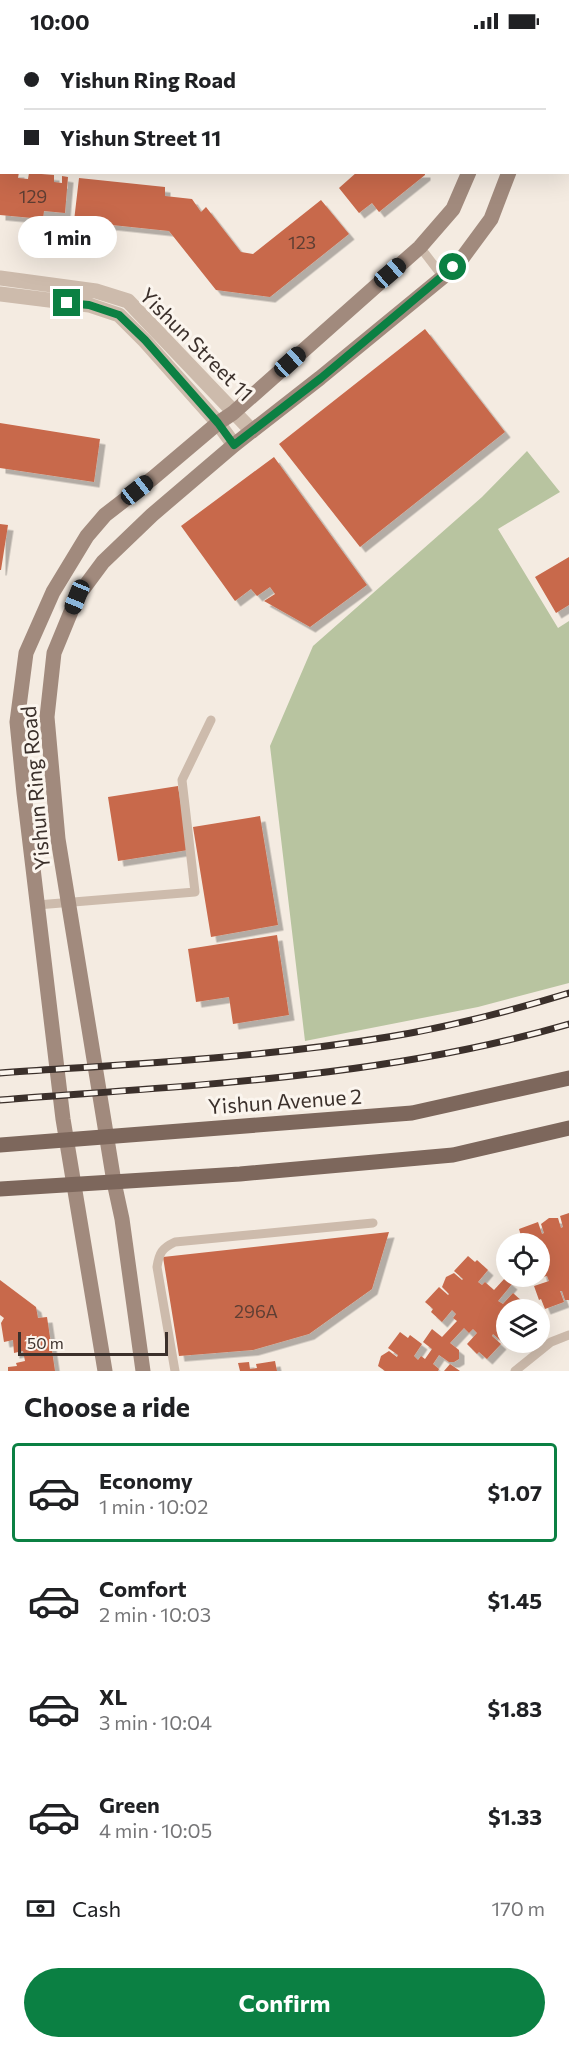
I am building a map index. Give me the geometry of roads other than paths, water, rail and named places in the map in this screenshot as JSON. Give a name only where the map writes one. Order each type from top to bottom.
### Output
[{"type":"main road","name":"Yishun Ring Road","points":[[105,1371],[66,1140],[17,722],[26,653],[53,592],[93,529],[105,515],[233,413],[420,247],[453,208],[468,174]]},
{"type":"main road","name":"Yishun Ring Road","points":[[143,1371],[122,1220],[58,839],[47,717],[54,653],[77,597],[103,562],[152,515],[234,445],[321,378],[443,277],[463,257],[491,219],[508,174]]},
{"type":"main road","name":"Yishun Avenue 2","points":[[0,1145],[412,1113],[569,1078]]},
{"type":"main road","points":[[0,1189],[240,1174],[453,1155],[569,1128]]},
{"type":"street","name":"Yishun Street 11","points":[[0,278],[96,291],[128,301],[233,413],[252,430]]},
{"type":"street","name":"Yishun Street 11","points":[[0,294],[89,305],[119,315],[145,340],[218,423],[234,445]]},
{"type":"lane","points":[[420,247],[443,277]]},
{"type":"lane","points":[[38,905],[195,892],[182,780],[211,720]]},
{"type":"lane","points":[[175,1371],[157,1267],[159,1255],[164,1247],[175,1242],[373,1223]]},
{"type":"lane","points":[[515,1371],[551,1342],[569,1335]]},
{"type":"railway","points":[[0,1073],[194,1060],[340,1044],[457,1023],[569,993]]},
{"type":"railway","points":[[0,1100],[215,1084],[358,1068],[429,1057],[569,1024]]}]
